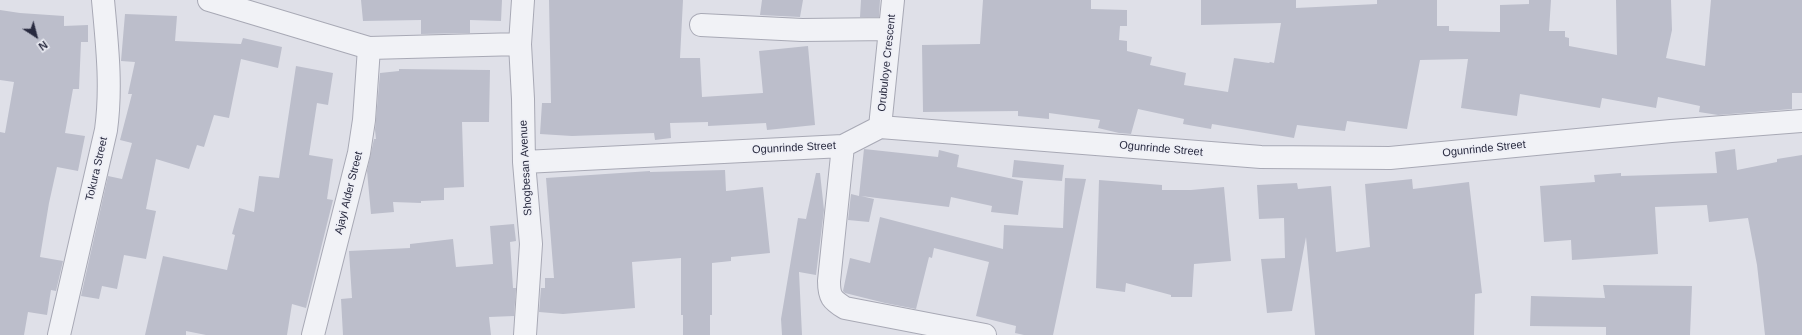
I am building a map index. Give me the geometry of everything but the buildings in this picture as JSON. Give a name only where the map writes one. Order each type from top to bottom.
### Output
[{"type":"street","name":"Tokura Street","points":[[59,335],[106,130],[110,103],[103,0]]},
{"type":"street","points":[[209,0],[369,48],[520,44]]},
{"type":"street","name":"Shogbesan Avenue","points":[[523,0],[520,44],[524,162],[531,244],[525,335]]},
{"type":"street","name":"Orubuloye Crescent","points":[[880,127],[894,0]]},
{"type":"street","points":[[701,25],[802,30],[890,29]]},
{"type":"street","name":"Ajayi Alder Street","points":[[313,335],[359,152],[364,120],[369,48]]},
{"type":"street","name":"Ogunrinde Street","points":[[524,162],[843,146],[880,127],[1261,157],[1390,158],[1672,131],[1802,121]]},
{"type":"street","points":[[843,146],[829,281],[829,292],[833,300],[845,308],[985,335]]}]
